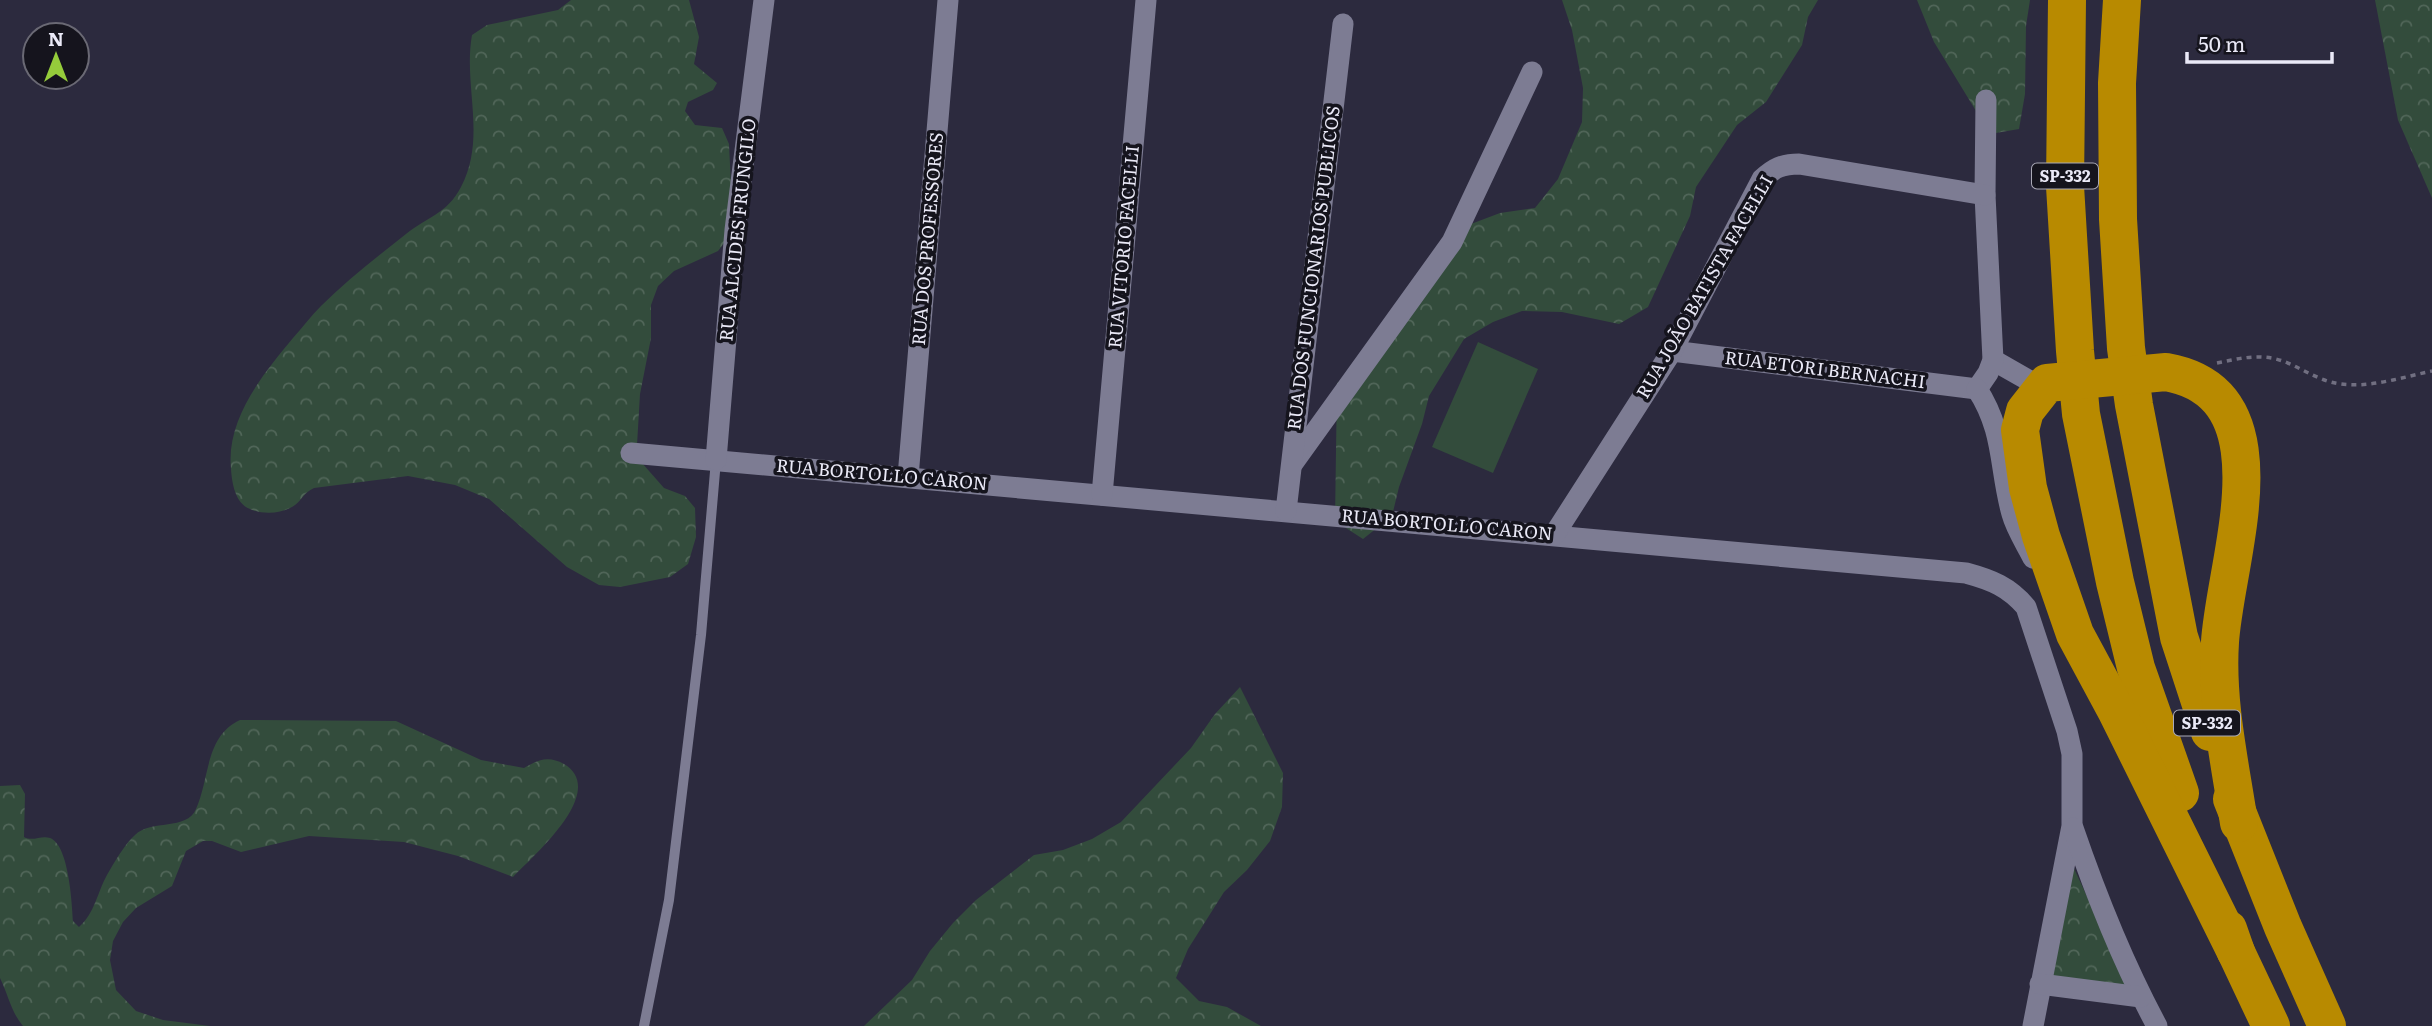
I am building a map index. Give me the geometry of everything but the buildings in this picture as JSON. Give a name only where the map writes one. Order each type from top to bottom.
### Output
[{"type":"highway","name":"SP-332","points":[[2067,0],[2065,186],[2081,415],[2115,582],[2136,668],[2236,952],[2271,1026]]},
{"type":"highway","name":"SP-332","points":[[2122,0],[2116,83],[2118,206],[2126,348],[2134,405],[2179,637],[2239,823],[2327,1026]]},
{"type":"highway","points":[[2236,952],[2076,634],[2042,536],[2028,488],[2020,430],[2025,411],[2048,383],[2166,372],[2184,375],[2202,383],[2232,417],[2240,452],[2241,510],[2226,588],[2220,642],[2220,697],[2239,823]]},
{"type":"street","name":"RUA ALCIDES FRUNGILO","points":[[716,460],[736,230],[764,0]]},
{"type":"street","name":"RUA DOS PROFESSORES","points":[[908,477],[948,0]]},
{"type":"street","name":"RUA VITORIO FACELLI","points":[[1102,495],[1146,0]]},
{"type":"street","name":"RUA DOS FUNCIONARIOS PUBLICOS","points":[[1286,511],[1343,24]]},
{"type":"street","points":[[1291,466],[1452,242],[1532,72]]},
{"type":"street","points":[[1986,100],[1985,195],[1993,360],[1977,390],[1990,409],[2000,443],[2012,516],[2036,566],[2076,634]]},
{"type":"street","name":"RUA JOÃO BATISTA FACELLI","points":[[1554,535],[1672,351],[1762,179],[1772,170],[1785,164],[1799,164],[1985,195]]},
{"type":"street","name":"RUA ETORI BERNACHI","points":[[1672,351],[1977,390]]},
{"type":"street","points":[[1993,360],[2023,377],[2048,383]]},
{"type":"street","name":"RUA BORTOLLO CARON","points":[[631,453],[1966,573],[1991,580],[2013,592],[2026,607],[2072,754],[2073,826]]},
{"type":"street","points":[[2033,1026],[2073,826]]},
{"type":"street","points":[[2073,826],[2087,867],[2141,997],[2157,1026]]},
{"type":"street","points":[[2040,984],[2141,997]]},
{"type":"lane","points":[[644,1026],[669,900],[701,635],[716,460]]},
{"type":"path","points":[[2184,375],[2209,365],[2245,357],[2279,360],[2314,378],[2341,384],[2366,384],[2432,371]]},
{"type":"green space","points":[[571,0],[689,0],[699,37],[694,64],[717,83],[713,90],[688,102],[685,111],[695,125],[722,128],[729,144],[732,206],[728,238],[718,251],[674,271],[658,286],[651,305],[651,338],[640,394],[637,445],[642,463],[664,488],[685,496],[695,508],[696,537],[688,564],[670,577],[620,587],[599,585],[567,567],[489,499],[455,485],[408,476],[314,488],[295,505],[279,512],[261,512],[245,506],[233,486],[231,450],[241,415],[259,382],[293,338],[331,296],[406,234],[443,209],[461,187],[469,168],[474,130],[470,73],[472,35],[487,25],[558,10]]},
{"type":"green space","points":[[1562,0],[1818,0],[1808,17],[1802,45],[1766,102],[1737,125],[1696,187],[1690,216],[1648,307],[1619,324],[1562,312],[1522,311],[1493,322],[1464,339],[1429,396],[1392,516],[1363,539],[1335,521],[1337,383],[1366,361],[1471,224],[1500,213],[1535,208],[1558,179],[1582,122],[1583,88],[1572,30]]},
{"type":"green space","points":[[1917,0],[2030,0],[2026,26],[2025,94],[2019,129],[1990,134],[1934,42]]},
{"type":"green space","points":[[2375,0],[2432,0],[2432,198],[2398,120]]},
{"type":"green space","points":[[1478,342],[1538,369],[1493,473],[1432,447]]},
{"type":"green space","points":[[1240,687],[1283,773],[1282,807],[1270,841],[1247,870],[1224,892],[1188,949],[1176,978],[1199,1001],[1227,1007],[1261,1026],[864,1026],[912,980],[930,951],[976,900],[1034,855],[1063,850],[1092,839],[1121,822],[1191,748],[1215,714]]},
{"type":"green space","points":[[240,720],[396,721],[481,760],[524,768],[543,760],[558,761],[576,776],[578,790],[563,823],[513,877],[458,856],[404,842],[309,836],[241,852],[212,841],[203,841],[186,851],[172,886],[136,908],[123,922],[113,941],[110,960],[116,990],[136,1011],[163,1020],[210,1026],[23,1026],[0,978],[0,786],[20,785],[25,794],[24,837],[50,838],[56,843],[68,876],[73,921],[79,927],[92,909],[116,860],[135,835],[150,827],[177,823],[191,816],[200,797],[214,747],[220,736]]},
{"type":"green space","points":[[2071,862],[2130,989],[2048,978]]}]
